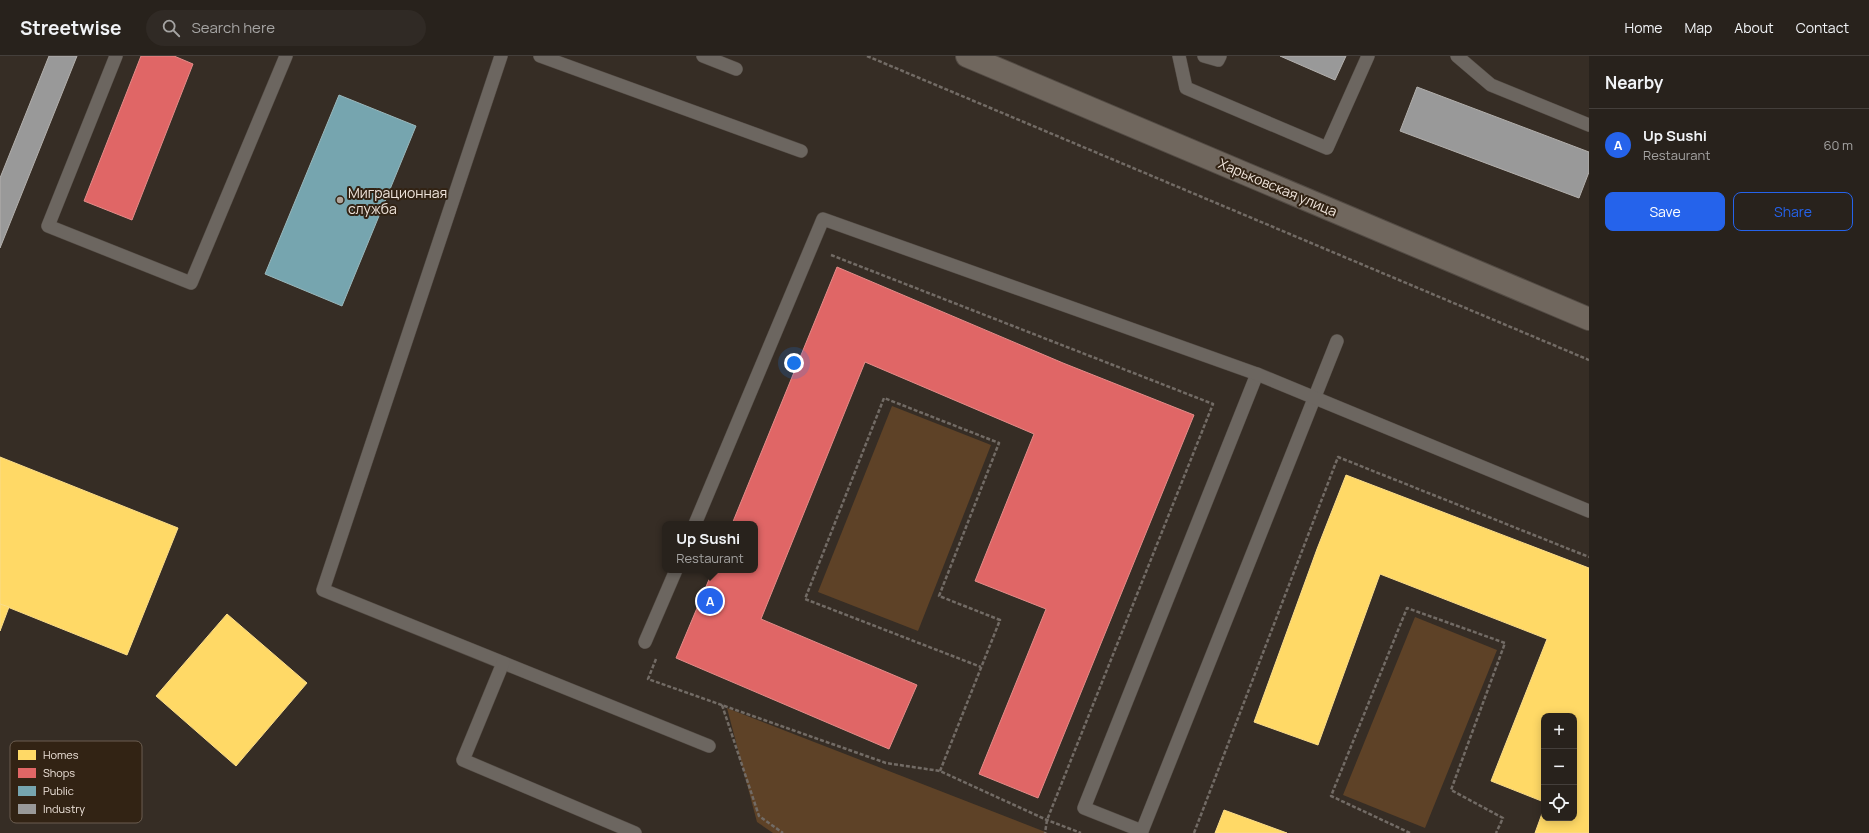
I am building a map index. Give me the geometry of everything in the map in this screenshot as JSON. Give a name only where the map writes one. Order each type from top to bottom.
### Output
[{"type":"street","name":"Харьковская улица","points":[[967,56],[1589,319]]},
{"type":"lane","points":[[116,56],[48,226],[191,283],[286,56]]},
{"type":"lane","points":[[501,56],[323,590],[709,746]]},
{"type":"lane","points":[[540,56],[801,150]]},
{"type":"lane","points":[[703,56],[736,69]]},
{"type":"lane","points":[[1180,56],[1186,88],[1327,148],[1368,56]]},
{"type":"lane","points":[[1204,56],[1218,60],[1220,56]]},
{"type":"lane","points":[[1457,56],[1491,85],[1589,125]]},
{"type":"lane","points":[[696,521],[823,219],[1257,374],[1589,511]]},
{"type":"lane","points":[[1257,374],[1084,808],[1142,831],[1336,341]]},
{"type":"lane","points":[[645,642],[675,573]]},
{"type":"lane","points":[[503,663],[463,760],[635,833]]},
{"type":"path","points":[[867,56],[1589,360]]},
{"type":"path","points":[[830,254],[1213,404],[1047,820],[1045,833]]},
{"type":"path","points":[[940,771],[1000,620],[939,596],[999,443],[884,398],[805,599],[981,667]]},
{"type":"path","points":[[1194,833],[1338,457],[1589,557]]},
{"type":"path","points":[[1410,833],[1331,796],[1407,608],[1505,642],[1451,790],[1503,818],[1496,833]]},
{"type":"path","points":[[648,679],[886,763],[940,771],[1047,820],[1081,833]]},
{"type":"path","points":[[722,705],[759,816],[783,833]]},
{"type":"shaded area","points":[[892,406],[991,445],[918,631],[818,592]]},
{"type":"shaded area","points":[[1415,617],[1497,650],[1425,828],[1343,795]]},
{"type":"shaded area","points":[[727,708],[1048,833],[773,833],[757,822]]},
{"type":"building: Homes","points":[[0,457],[178,528],[127,655],[0,604]]},
{"type":"building: Homes","points":[[1346,475],[1589,568],[1589,833],[1535,833],[1541,816],[1541,821],[1577,821],[1577,713],[1541,713],[1541,801],[1491,781],[1547,639],[1380,574],[1318,745],[1254,722],[1317,549]]},
{"type":"building: Homes","points":[[0,604],[9,607],[0,631]]},
{"type":"building: Homes","points":[[227,614],[307,683],[236,766],[156,696]]},
{"type":"building: Homes","points":[[1224,810],[1287,833],[1215,833]]},
{"type":"building: Shops","points":[[141,56],[174,56],[193,64],[132,220],[84,201]]},
{"type":"building: Shops","points":[[837,267],[1063,363],[1194,415],[1038,798],[979,774],[1046,609],[975,581],[1034,434],[865,362],[761,619],[917,685],[889,749],[676,658],[712,573],[758,573],[758,521],[733,521]]},
{"type":"building: Public","name":"Миграционная служба","points":[[339,95],[416,126],[342,306],[265,274]]},
{"type":"building: Industry","points":[[49,56],[77,56],[0,248],[0,178]]},
{"type":"building: Industry","points":[[1280,56],[1346,56],[1335,80]]},
{"type":"building: Industry","points":[[1417,87],[1589,152],[1589,172],[1579,198],[1400,131]]},
{"type":"place","name":"Миграционная служба","points":[[340,200]]},
{"type":"place","name":"Up Sushi","points":[[710,601]]}]
